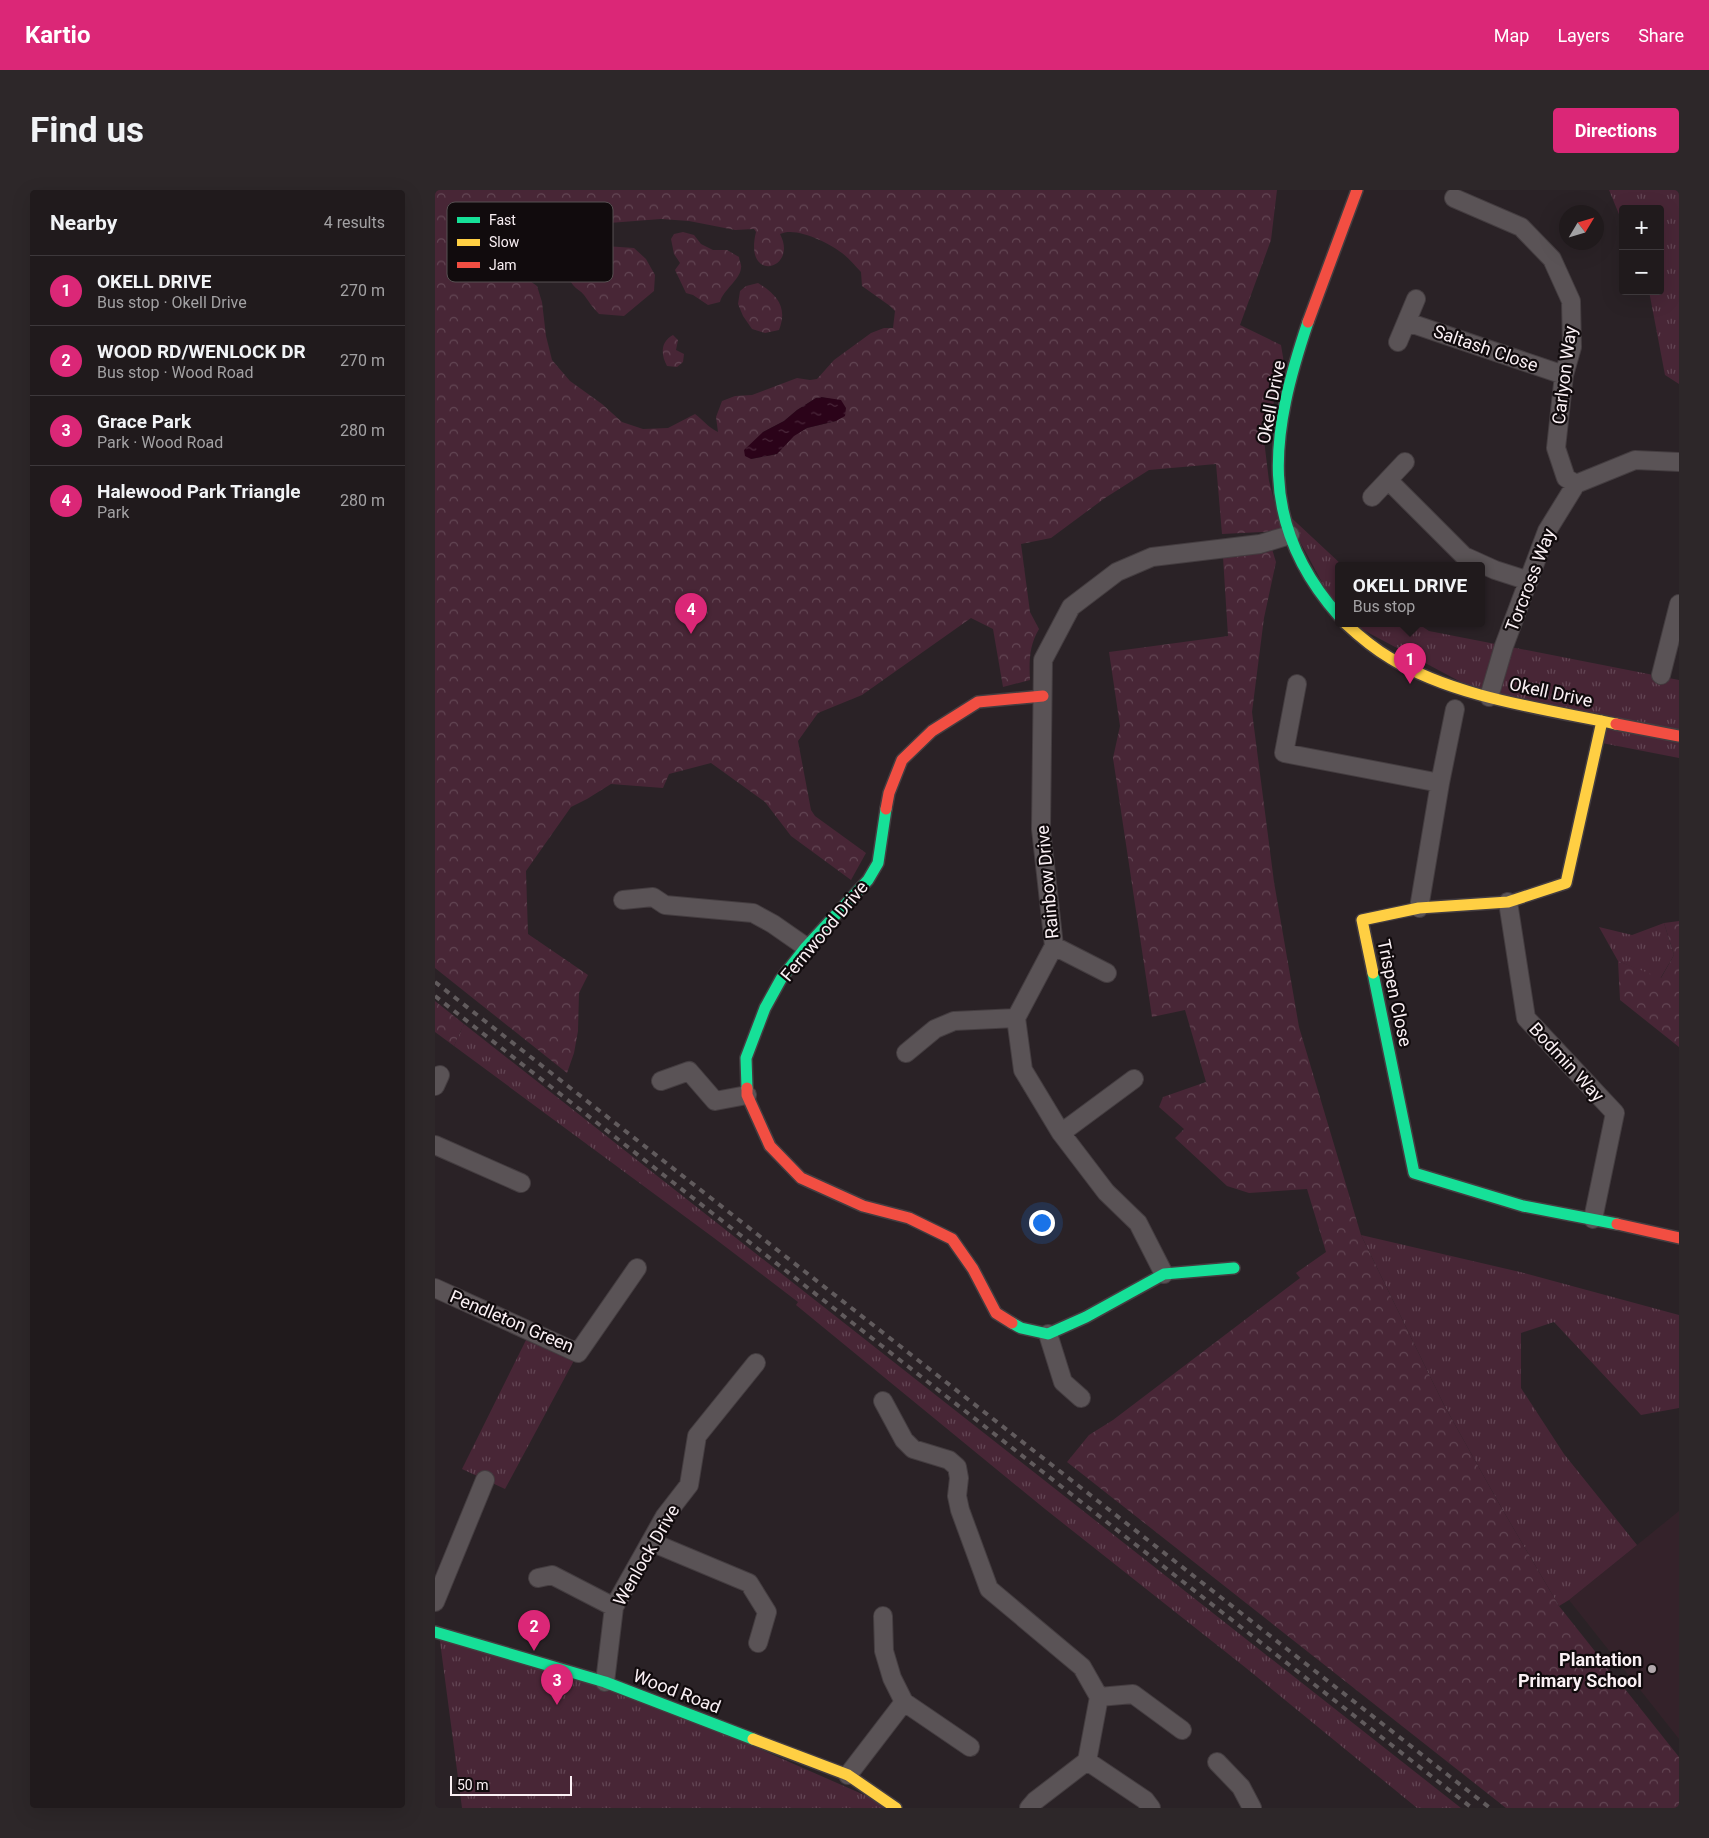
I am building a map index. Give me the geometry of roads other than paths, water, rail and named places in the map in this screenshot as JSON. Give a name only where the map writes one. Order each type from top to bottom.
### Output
[{"type":"street","name":"Okell Drive","points":[[1335,612],[1311,581],[1298,557],[1290,535],[1278,484],[1279,433],[1303,332],[1357,190]]},
{"type":"street","name":"Carlyon Way","points":[[1454,198],[1521,227],[1552,259],[1571,301],[1571,347],[1564,375],[1556,448],[1566,478],[1576,484]]},
{"type":"street","points":[[1398,342],[1416,300]]},
{"type":"street","name":"Saltash Close","points":[[1407,322],[1564,375]]},
{"type":"street","points":[[1576,484],[1635,460],[1679,462]]},
{"type":"street","points":[[1372,497],[1405,462]]},
{"type":"street","points":[[1388,480],[1464,556],[1477,562]]},
{"type":"street","name":"Torcross Way","points":[[1489,697],[1505,646],[1547,531],[1576,484]]},
{"type":"street","name":"Rainbow Drive","points":[[1015,1018],[1054,946],[1041,829],[1043,660],[1071,607],[1117,572],[1152,557],[1260,544],[1290,535]]},
{"type":"street","points":[[1485,565],[1529,580]]},
{"type":"street","points":[[1661,675],[1679,604]]},
{"type":"street","name":"Okell Drive","points":[[1350,627],[1372,646],[1400,663],[1453,687],[1489,697],[1679,736]]},
{"type":"street","points":[[1297,684],[1284,753],[1440,783]]},
{"type":"street","name":"Fernwood Drive","points":[[1043,696],[978,702],[932,731],[902,760],[889,793],[878,864],[868,880],[806,948],[781,979],[765,1008],[746,1058],[747,1095],[770,1146],[801,1178],[863,1206],[909,1218],[952,1239],[973,1269],[996,1313],[1021,1328],[1048,1334]]},
{"type":"street","points":[[1419,908],[1440,783],[1455,709]]},
{"type":"street","name":"Trispen Close","points":[[1601,721],[1566,883],[1508,902],[1419,908],[1362,920],[1414,1174],[1523,1206],[1679,1238]]},
{"type":"street","points":[[623,900],[653,896],[665,906],[753,913],[773,924],[806,948]]},
{"type":"street","name":"Bodmin Way","points":[[1508,902],[1526,1018],[1615,1114],[1593,1219]]},
{"type":"street","points":[[1054,946],[1107,973]]},
{"type":"street","points":[[906,1053],[935,1029],[954,1022],[1015,1018],[1023,1070],[1061,1133],[1106,1192],[1138,1223],[1164,1274]]},
{"type":"street","points":[[661,1081],[689,1071],[715,1101],[747,1095]]},
{"type":"street","points":[[1061,1133],[1134,1078]]},
{"type":"street","points":[[435,1145],[521,1183]]},
{"type":"street","name":"Pendleton Green","points":[[435,1288],[578,1352],[637,1268]]},
{"type":"street","points":[[1081,1398],[1063,1382],[1048,1334],[1086,1317],[1164,1274],[1234,1268]]},
{"type":"street","name":"Wenlock Drive","points":[[605,1682],[614,1606],[665,1516],[689,1486],[697,1436],[756,1363]]},
{"type":"street","points":[[883,1400],[904,1440],[913,1449],[949,1460],[957,1467],[959,1478],[957,1496],[960,1510],[989,1589],[1082,1666],[1099,1697],[1087,1761],[1035,1800],[1029,1808]]},
{"type":"street","points":[[435,1602],[485,1480]]},
{"type":"street","points":[[651,1542],[749,1583],[767,1612],[757,1643]]},
{"type":"street","points":[[538,1578],[552,1575],[614,1606]]},
{"type":"street","points":[[883,1616],[884,1651],[892,1678],[904,1702],[970,1747]]},
{"type":"street","name":"Wood Road","points":[[435,1632],[605,1682],[848,1775],[896,1808]]},
{"type":"street","points":[[1099,1697],[1133,1694],[1182,1730]]},
{"type":"street","points":[[848,1775],[904,1702]]},
{"type":"street","points":[[1087,1761],[1145,1800],[1151,1808]]},
{"type":"street","points":[[1217,1762],[1241,1787],[1252,1808]]},
{"type":"water","points":[[816,398],[841,400],[846,408],[845,416],[836,421],[807,428],[794,436],[777,454],[751,459],[745,456],[744,450],[763,432],[784,421]]},
{"type":"railway","points":[[435,982],[1490,1808]]},
{"type":"railway","points":[[435,996],[1472,1808]]},
{"type":"place","name":"Halewood Park Triangle","points":[[691,634]]},
{"type":"place","name":"OKELL DRIVE","points":[[1410,684]]},
{"type":"place","name":"WOOD RD/WENLOCK DR","points":[[534,1651]]},
{"type":"place","name":"Plantation Primary School","points":[[1652,1669]]},
{"type":"place","name":"Grace Park","points":[[557,1705]]}]
